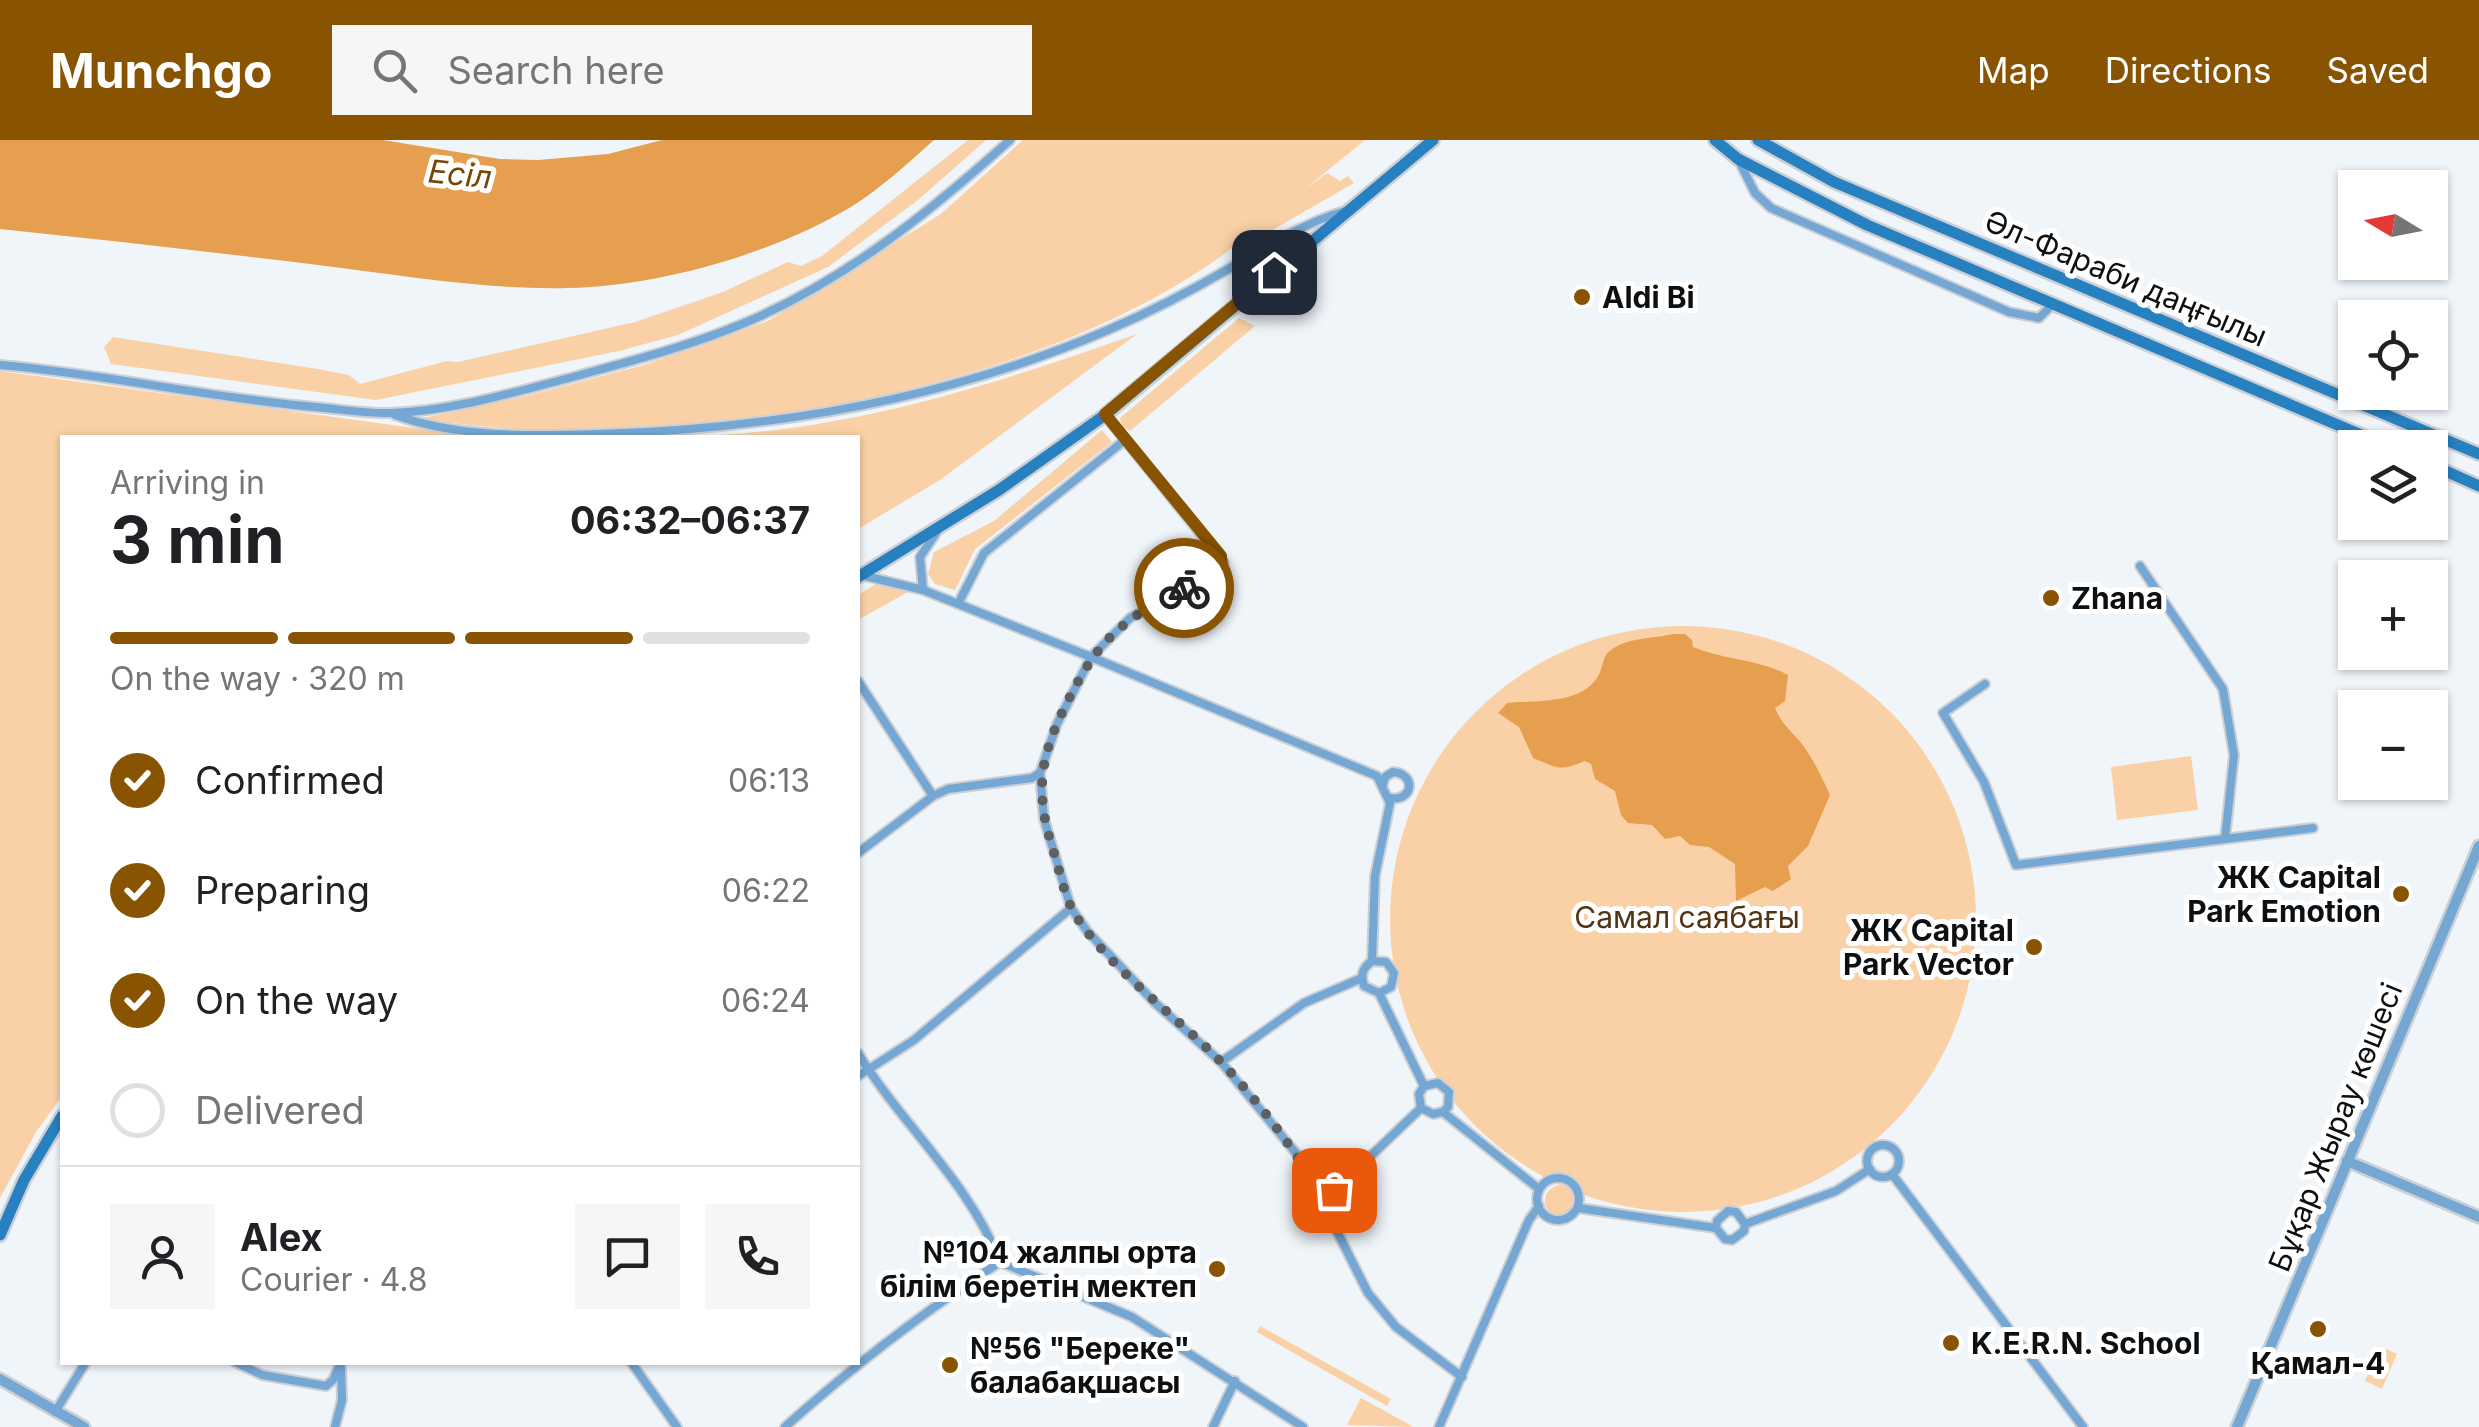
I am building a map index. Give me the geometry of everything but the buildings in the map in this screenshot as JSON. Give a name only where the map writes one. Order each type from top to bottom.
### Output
[{"type":"main road","points":[[860,575],[998,490],[1105,414],[1433,140]]},
{"type":"main road","name":"Әл-Фараби даңғылы","points":[[1715,140],[1738,159],[1811,199],[2350,430]]},
{"type":"main road","name":"Әл-Фараби даңғылы","points":[[1758,140],[1834,182],[2479,454]]},
{"type":"main road","points":[[1991,277],[2001,252]]},
{"type":"main road","points":[[2448,472],[2479,486]]},
{"type":"main road","points":[[0,1234],[24,1180],[60,1119]]},
{"type":"street","points":[[392,414],[515,392],[742,324],[836,276],[948,196],[1010,140]]},
{"type":"street","points":[[1738,159],[1755,194],[1771,208],[1952,294],[2024,317],[2039,318],[2054,304]]},
{"type":"street","points":[[548,435],[770,423],[885,402],[1010,369],[1162,305],[1312,220],[1350,210]]},
{"type":"street","points":[[0,366],[96,376],[271,403],[392,414],[421,424],[511,435]]},
{"type":"street","points":[[1105,414],[1224,564],[1222,570],[1130,618],[1091,657],[1057,724],[1040,773],[1044,819],[1071,908],[1154,1002],[1221,1062],[1300,1158],[1368,1293],[1396,1327],[1462,1377]]},
{"type":"street","points":[[958,604],[984,553],[996,541],[1126,440]]},
{"type":"street","points":[[922,590],[920,557],[941,526]]},
{"type":"street","points":[[2140,566],[2223,688],[2234,755],[2225,839]]},
{"type":"street","points":[[860,576],[922,590],[1373,773],[1390,798],[1375,876],[1372,961]]},
{"type":"street","points":[[860,684],[933,796]]},
{"type":"street","points":[[1985,684],[1944,713],[1984,782],[2016,865],[2312,828]]},
{"type":"street","points":[[1383,784],[1393,772],[1408,779],[1410,788],[1406,795],[1390,798]]},
{"type":"street","points":[[860,851],[948,789],[1032,778],[1040,773]]},
{"type":"street","name":"Бұқар Жырау көшесі","points":[[2237,1427],[2479,846]]},
{"type":"street","points":[[860,1074],[914,1040],[1071,908]]},
{"type":"street","points":[[1372,961],[1386,962],[1394,973],[1391,987],[1379,993],[1371,992],[1362,978],[1364,968],[1372,961]]},
{"type":"street","points":[[1221,1062],[1304,1003],[1362,978]]},
{"type":"street","points":[[1379,993],[1424,1086]]},
{"type":"street","points":[[860,1057],[967,1202],[1000,1262],[1132,1317],[1303,1427]]},
{"type":"street","points":[[1438,1083],[1449,1092],[1448,1106],[1442,1112],[1434,1114],[1421,1108],[1419,1094],[1424,1086],[1438,1083]]},
{"type":"street","points":[[1321,1196],[1326,1197],[1334,1190],[1421,1108]]},
{"type":"street","points":[[1442,1112],[1539,1189]]},
{"type":"street","points":[[1884,1145],[1898,1154],[1898,1165],[1892,1174],[1882,1176],[1870,1169],[1870,1151],[1884,1145]]},
{"type":"street","points":[[2347,1160],[2479,1218]]},
{"type":"street","points":[[1745,1224],[1836,1191],[1870,1169]]},
{"type":"street","points":[[1892,1174],[2083,1427]]},
{"type":"street","points":[[1440,1427],[1529,1220],[1539,1206],[1539,1189],[1546,1180],[1568,1179],[1580,1196],[1578,1208],[1560,1220],[1549,1218],[1539,1206]]},
{"type":"street","points":[[1578,1208],[1716,1228]]},
{"type":"street","points":[[1728,1211],[1742,1217],[1745,1224],[1744,1232],[1732,1240],[1725,1239],[1716,1228],[1716,1220],[1728,1211]]},
{"type":"street","points":[[860,1360],[1000,1262]]},
{"type":"street","points":[[56,1412],[84,1365]]},
{"type":"street","points":[[241,1365],[262,1375],[326,1386],[340,1365]]},
{"type":"street","points":[[336,1427],[342,1400],[341,1365]]},
{"type":"street","points":[[633,1365],[678,1427]]},
{"type":"street","points":[[784,1427],[854,1365]]},
{"type":"street","points":[[0,1378],[84,1427]]},
{"type":"street","points":[[1213,1427],[1235,1381]]},
{"type":"green space","points":[[968,140],[986,140],[918,200],[828,267],[678,335],[619,351],[376,400],[111,364],[104,347],[113,337],[318,369],[349,375],[360,384],[447,361],[458,362],[635,322],[723,292],[788,262],[801,266],[822,256]]},
{"type":"green space","points":[[1023,140],[1365,140],[1305,189],[1327,173],[1340,181],[1348,176],[1354,183],[1250,243],[1245,238],[1176,285],[1098,326],[1013,359],[924,386],[832,406],[652,428],[550,431],[418,419],[644,365],[768,321],[941,214]]},
{"type":"green space","points":[[1239,318],[1255,326],[1130,431],[1122,427],[1120,418]]},
{"type":"green space","points":[[1137,334],[940,480],[860,528],[860,435],[714,435],[859,416],[1024,372]]},
{"type":"green space","points":[[0,371],[465,435],[60,435],[60,1099],[36,1132],[0,1198]]},
{"type":"green space","points":[[1102,430],[1112,442],[975,549],[955,590],[935,584],[928,574],[934,552],[994,521]]},
{"type":"green space","points":[[876,584],[908,592],[860,619],[860,594]]},
{"type":"green space","name":"Самал саябағы","points":[[1683,626],[1740,632],[1795,648],[1846,675],[1890,712],[1927,756],[1954,807],[1970,862],[1976,919],[1970,976],[1954,1031],[1927,1082],[1890,1126],[1846,1163],[1795,1190],[1740,1206],[1683,1212],[1626,1206],[1571,1190],[1520,1163],[1476,1126],[1439,1082],[1412,1031],[1396,976],[1390,919],[1396,862],[1412,807],[1439,756],[1476,712],[1520,675],[1571,648],[1626,632]]},
{"type":"green space","points":[[2191,756],[2198,810],[2117,820],[2111,767]]},
{"type":"green space","points":[[1561,1185],[1572,1190],[1577,1201],[1572,1212],[1561,1217],[1550,1212],[1545,1201],[1550,1190]]},
{"type":"green space","points":[[1260,1326],[1391,1399],[1387,1406],[1257,1332]]},
{"type":"green space","points":[[2380,1346],[2397,1354],[2382,1389],[2365,1381]]},
{"type":"green space","points":[[1361,1398],[1412,1426],[1347,1425]]},
{"type":"water","name":"Есіл","points":[[0,140],[383,140],[500,159],[538,160],[608,154],[662,140],[934,140],[862,200],[786,239],[677,274],[568,288],[443,281],[0,229]]},
{"type":"water","points":[[1685,634],[1693,647],[1788,675],[1785,701],[1775,708],[1810,756],[1830,795],[1808,846],[1788,866],[1791,879],[1773,891],[1765,887],[1736,901],[1735,864],[1709,847],[1690,845],[1680,836],[1665,839],[1652,825],[1628,823],[1621,815],[1615,791],[1595,779],[1591,764],[1585,761],[1559,767],[1533,758],[1519,727],[1498,713],[1507,703],[1555,700],[1579,693],[1597,678],[1611,650],[1633,641]]},
{"type":"way so far","points":[[1184,588],[1130,618],[1091,657],[1057,724],[1040,773],[1044,819],[1071,908],[1087,930],[1154,1002],[1221,1062],[1300,1158],[1321,1196],[1326,1197],[1334,1190]]},
{"type":"place","name":"Aldi Bi","points":[[1582,297]]},
{"type":"place","name":"Zhana","points":[[2051,598]]},
{"type":"place","name":"ЖК Capital Park Emotion","points":[[2401,894]]},
{"type":"place","name":"ЖК Capital Park Vector","points":[[2034,947]]},
{"type":"place","name":"№104 жалпы орта білім беретін мектеп","points":[[1217,1269]]},
{"type":"place","name":"Қамал-4","points":[[2318,1329]]},
{"type":"place","name":"K.E.R.N. School","points":[[1951,1343]]},
{"type":"place","name":"№56 \"Береке\" балабақшасы","points":[[950,1365]]},
{"type":"route","points":[[1184,588],[1222,570],[1221,556],[1105,414],[1274,272]]}]
